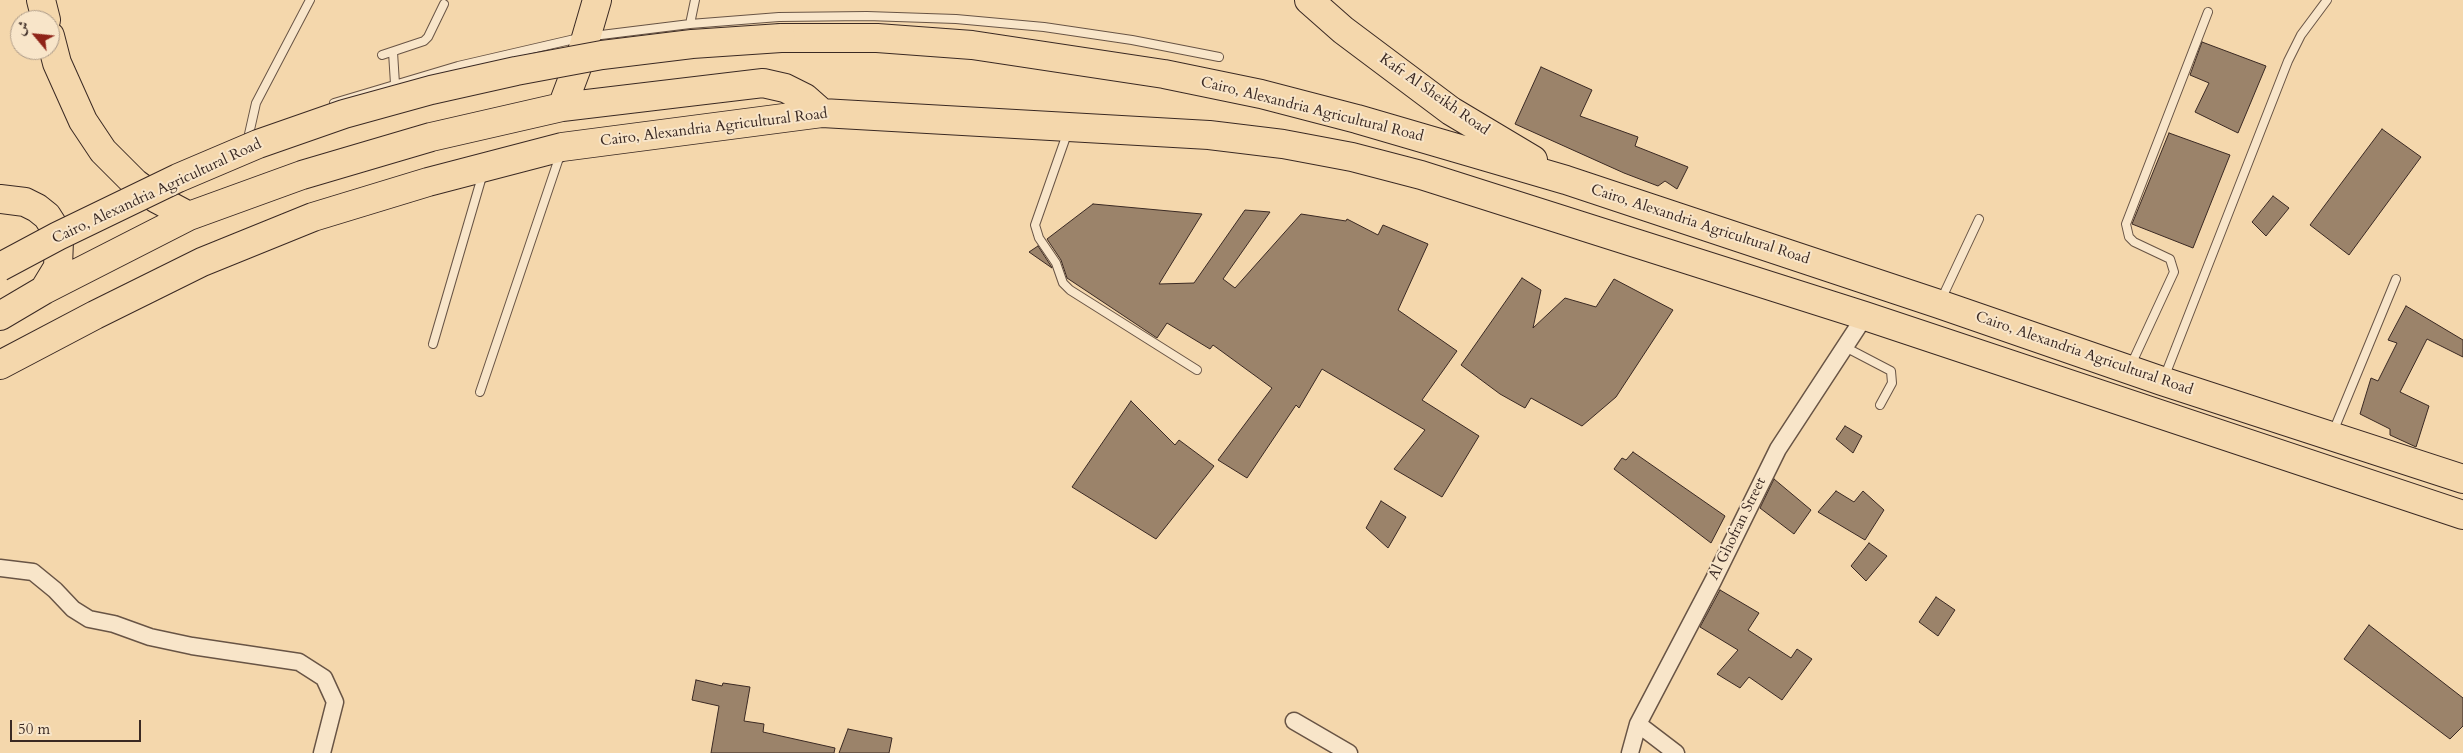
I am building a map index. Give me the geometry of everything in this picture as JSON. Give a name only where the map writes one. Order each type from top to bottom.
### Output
[{"type":"highway","points":[[562,107],[588,37],[597,0]]},
{"type":"highway","name":"Kafr Al Sheikh Road","points":[[1309,0],[1342,30],[1451,111],[1566,180]]},
{"type":"highway","name":"Cairo, Alexandria Agricultural Road","points":[[0,267],[58,236],[178,178],[258,144],[344,114],[460,84],[602,55],[692,44],[781,38],[877,38],[972,45],[1164,74],[1261,94],[1357,119],[1566,180],[1939,304],[2129,370],[2463,479]]},
{"type":"highway","points":[[56,60],[83,121],[103,151],[157,199],[189,216]]},
{"type":"highway","points":[[0,316],[44,290],[189,216],[302,175],[431,137],[562,107],[763,83],[805,98],[822,113]]},
{"type":"highway","name":"Cairo, Alexandria Agricultural Road","points":[[0,365],[95,314],[202,262],[313,217],[562,147],[822,113],[1209,135],[1283,144],[1352,157],[1421,175],[1865,316],[2463,515]]},
{"type":"highway","points":[[0,199],[12,199],[31,204],[47,216],[54,228],[59,247],[58,267],[44,290]]},
{"type":"street","name":"Al Ghofran Street","points":[[1630,753],[1638,724],[1713,581],[1778,449],[1865,316]]},
{"type":"street","points":[[0,568],[33,572],[56,590],[73,609],[89,619],[114,624],[150,637],[192,646],[299,662],[324,678],[336,702],[322,753]]},
{"type":"street","points":[[1294,721],[1348,753]]},
{"type":"street","points":[[1638,724],[1676,753]]},
{"type":"lane","points":[[241,137],[253,132],[256,104],[310,0]]},
{"type":"lane","points":[[690,24],[695,0]]},
{"type":"lane","points":[[2162,381],[2288,61],[2301,35],[2327,0]]},
{"type":"lane","points":[[382,56],[424,41],[431,32],[444,4]]},
{"type":"lane","points":[[2129,370],[2174,272],[2170,258],[2134,242],[2129,237],[2126,224],[2208,12]]},
{"type":"lane","points":[[330,105],[395,84],[523,50],[588,37],[690,24],[778,17],[838,16],[956,19],[1044,27],[1132,40],[1219,57]]},
{"type":"lane","points":[[393,52],[395,84]]},
{"type":"lane","points":[[1069,127],[1036,218],[1035,225],[1039,238],[1056,263],[1063,283],[1070,290],[1196,370]]},
{"type":"lane","points":[[480,392],[562,147]]},
{"type":"lane","points":[[434,344],[484,168]]},
{"type":"lane","points":[[1939,304],[1979,219]]},
{"type":"lane","points":[[2331,436],[2396,279]]},
{"type":"lane","points":[[1845,346],[1891,371],[1892,383],[1880,405]]},
{"type":"building","points":[[2202,42],[2266,66],[2238,133],[2195,112],[2209,83],[2190,75]]},
{"type":"building","points":[[1541,67],[1592,90],[1580,116],[1638,137],[1635,146],[1688,167],[1677,189],[1665,181],[1658,186],[1624,173],[1515,124]]},
{"type":"building","points":[[2382,129],[2421,157],[2349,255],[2310,225]]},
{"type":"building","points":[[2169,133],[2230,155],[2193,248],[2132,224]]},
{"type":"building","points":[[2273,196],[2289,208],[2266,236],[2252,222]]},
{"type":"building","points":[[1093,204],[1202,214],[1159,284],[1194,283],[1245,210],[1270,212],[1223,279],[1235,288],[1301,214],[1346,221],[1347,219],[1378,235],[1383,225],[1428,244],[1398,310],[1457,351],[1422,400],[1479,436],[1442,497],[1394,469],[1425,430],[1322,369],[1299,408],[1296,405],[1247,478],[1218,460],[1272,388],[1213,345],[1210,349],[1167,323],[1157,338],[1067,278],[1061,260],[1047,239]]},
{"type":"building","points":[[1038,246],[1051,266],[1052,268],[1029,252]]},
{"type":"building","points":[[1522,278],[1541,290],[1533,328],[1565,298],[1596,307],[1614,279],[1673,310],[1616,397],[1582,426],[1531,398],[1525,408],[1500,394],[1461,365]]},
{"type":"building","points":[[2406,306],[2463,340],[2463,357],[2427,339],[2400,392],[2429,406],[2416,447],[2390,435],[2390,429],[2360,414],[2371,378],[2378,381],[2397,343],[2388,340]]},
{"type":"building","points":[[1131,401],[1175,445],[1179,440],[1214,466],[1156,539],[1072,487]]},
{"type":"building","points":[[1845,426],[1862,436],[1853,453],[1836,439]]},
{"type":"building","points":[[1633,452],[1725,516],[1711,543],[1614,469],[1622,458],[1626,460]]},
{"type":"building","points":[[1774,479],[1811,510],[1794,534],[1760,508]]},
{"type":"building","points":[[1836,491],[1854,502],[1863,491],[1884,510],[1865,540],[1818,512]]},
{"type":"building","points":[[1381,501],[1406,517],[1388,548],[1366,528]]},
{"type":"building","points":[[1869,543],[1887,556],[1866,581],[1851,566]]},
{"type":"building","points":[[1720,590],[1759,613],[1748,630],[1791,658],[1797,649],[1812,659],[1782,700],[1749,677],[1740,688],[1717,674],[1738,650],[1700,627]]},
{"type":"building","points":[[1936,597],[1955,610],[1938,636],[1919,622]]},
{"type":"building","points":[[2369,625],[2463,698],[2463,726],[2450,739],[2344,659]]},
{"type":"building","points":[[696,680],[722,686],[723,683],[750,687],[744,721],[764,724],[763,732],[835,748],[834,753],[711,753],[719,706],[692,700]]},
{"type":"building","points":[[848,729],[892,738],[889,753],[839,753]]}]
